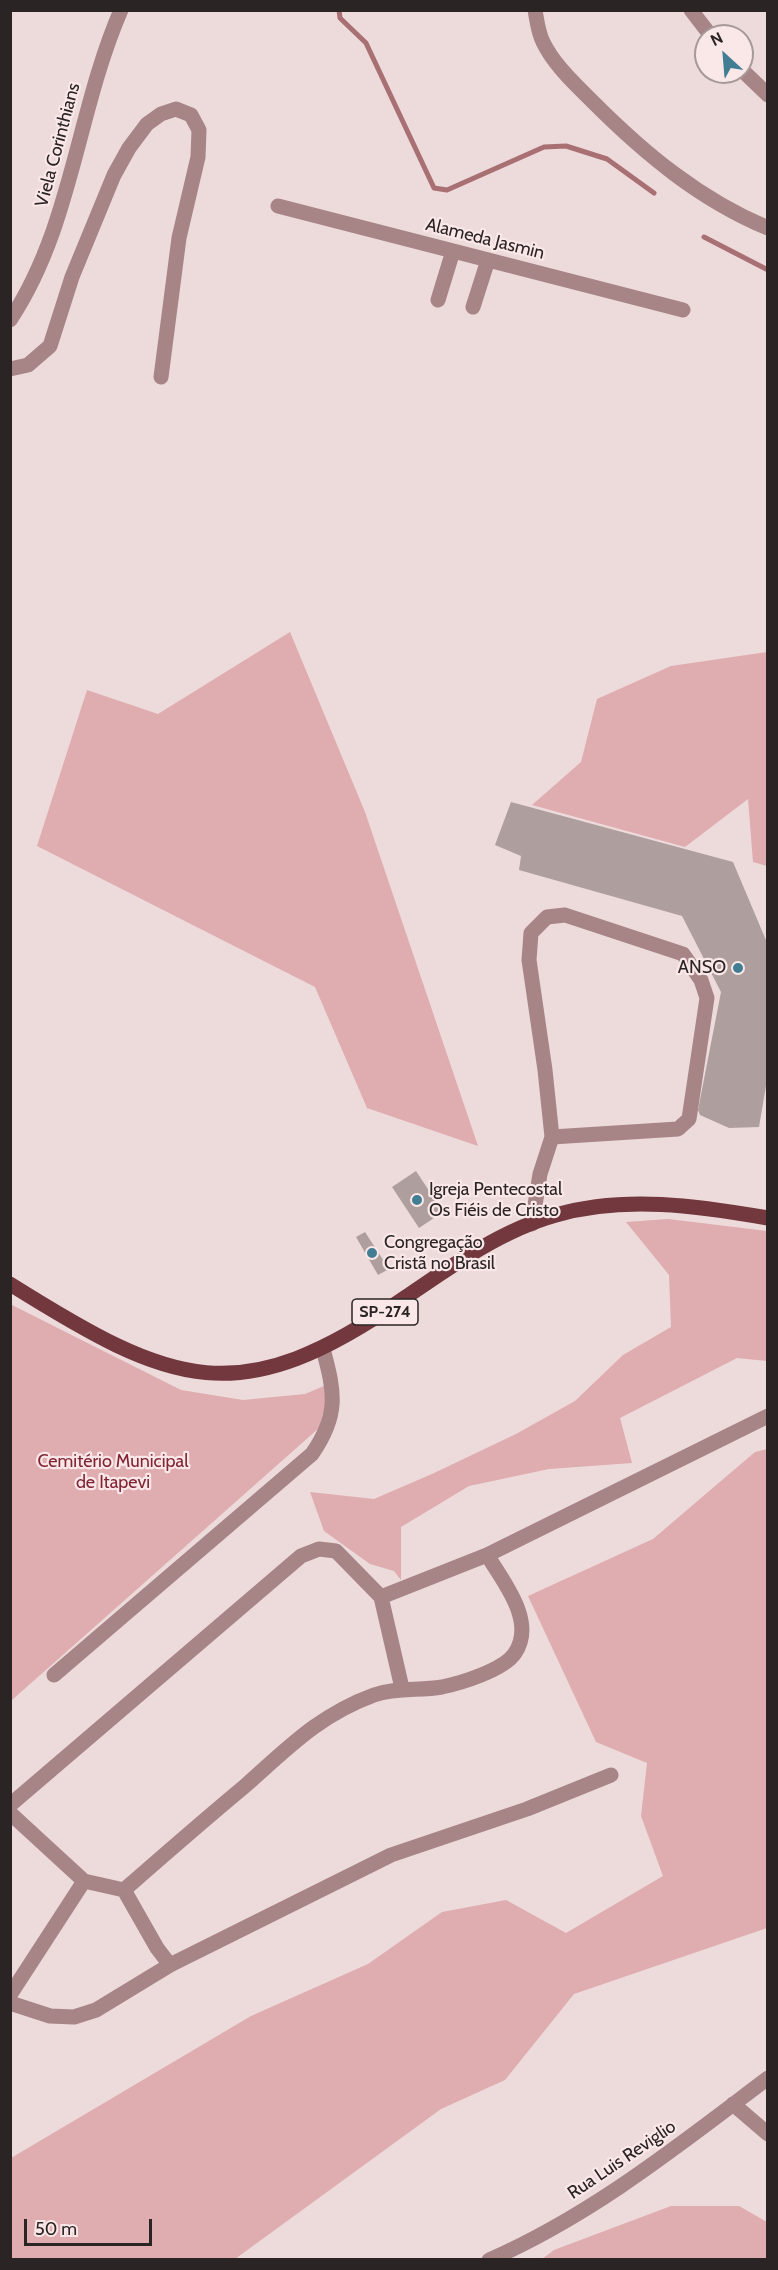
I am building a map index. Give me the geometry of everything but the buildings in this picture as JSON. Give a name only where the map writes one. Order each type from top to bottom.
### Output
[{"type":"main road","name":"SP-274","points":[[10,1284],[115,1347],[154,1362],[215,1375],[251,1373],[288,1364],[323,1349],[374,1320],[470,1255],[555,1215],[598,1206],[651,1204],[712,1208],[768,1218]]},
{"type":"street","name":"Viela Corinthians","points":[[10,320],[57,220],[72,178],[104,52],[121,10]]},
{"type":"street","points":[[535,10],[542,41],[549,52],[575,83],[618,126],[682,180],[733,213],[768,228]]},
{"type":"street","points":[[691,10],[702,24]]},
{"type":"street","points":[[754,82],[768,95]]},
{"type":"street","points":[[10,369],[28,365],[50,346],[72,277],[114,175],[129,148],[147,124],[161,114],[176,109],[191,115],[200,130],[198,157],[179,238],[161,377]]},
{"type":"street","name":"Alameda Jasmin","points":[[278,206],[683,310]]},
{"type":"street","points":[[438,300],[453,251]]},
{"type":"street","points":[[473,307],[488,260]]},
{"type":"street","points":[[532,1224],[540,1174],[552,1137],[529,960],[531,933],[547,917],[565,915],[683,954],[701,980],[707,998],[689,1119],[678,1130],[552,1137]]},
{"type":"street","points":[[54,1675],[312,1454],[330,1425],[334,1408],[331,1379],[323,1349]]},
{"type":"street","points":[[381,1597],[487,1555],[768,1416]]},
{"type":"street","points":[[10,1805],[301,1556],[319,1549],[336,1551],[381,1597],[402,1688]]},
{"type":"street","points":[[124,1890],[316,1723],[375,1695],[402,1688],[451,1684],[495,1669],[514,1656],[524,1637],[520,1617],[511,1593],[487,1555]]},
{"type":"street","points":[[10,2003],[50,2016],[74,2017],[96,2010],[170,1965],[391,1855],[527,1809],[611,1776]]},
{"type":"street","points":[[10,1813],[84,1881],[124,1890],[157,1948],[170,1965]]},
{"type":"street","points":[[10,1995],[84,1881]]},
{"type":"street","name":"Rua Luis Reviglio","points":[[489,2259],[566,2221],[647,2170],[768,2078]]},
{"type":"street","points":[[733,2104],[768,2134]]},
{"type":"green space","points":[[290,632],[365,812],[478,1146],[367,1108],[315,987],[37,846],[87,690],[158,714]]},
{"type":"green space","points":[[767,652],[767,866],[753,862],[748,799],[685,847],[532,805],[581,762],[597,699],[671,666]]},
{"type":"green space","points":[[668,1219],[767,1231],[767,1361],[737,1358],[620,1418],[632,1463],[549,1469],[469,1486],[401,1527],[401,1580],[394,1571],[370,1564],[324,1531],[310,1492],[374,1499],[432,1474],[516,1434],[575,1401],[623,1355],[671,1327],[669,1275],[626,1222]]},
{"type":"green space","name":"Cemitério Municipal de Itapevi","points":[[10,1304],[181,1390],[243,1400],[305,1394],[324,1386],[326,1403],[319,1428],[12,1700]]},
{"type":"green space","points":[[767,1449],[767,1928],[574,1994],[505,2080],[441,2109],[235,2259],[11,2259],[11,2158],[251,2016],[368,1964],[442,1912],[506,1900],[566,1933],[663,1876],[641,1816],[647,1763],[596,1742],[528,1596],[653,1539],[755,1452]]},
{"type":"green space","points":[[671,2206],[739,2206],[767,2222],[767,2259],[542,2259],[554,2250]]},
{"type":"waterway","points":[[339,10],[340,18],[366,43],[434,188],[447,190],[544,147],[566,146],[607,159],[654,193]]},
{"type":"waterway","points":[[704,237],[768,270]]},
{"type":"place","name":"ANSO","points":[[738,968]]},
{"type":"place","name":"Igreja Pentecostal Os Fiéis de Cristo","points":[[417,1200]]},
{"type":"place","name":"Congregação Cristã no Brasil","points":[[372,1253]]}]
